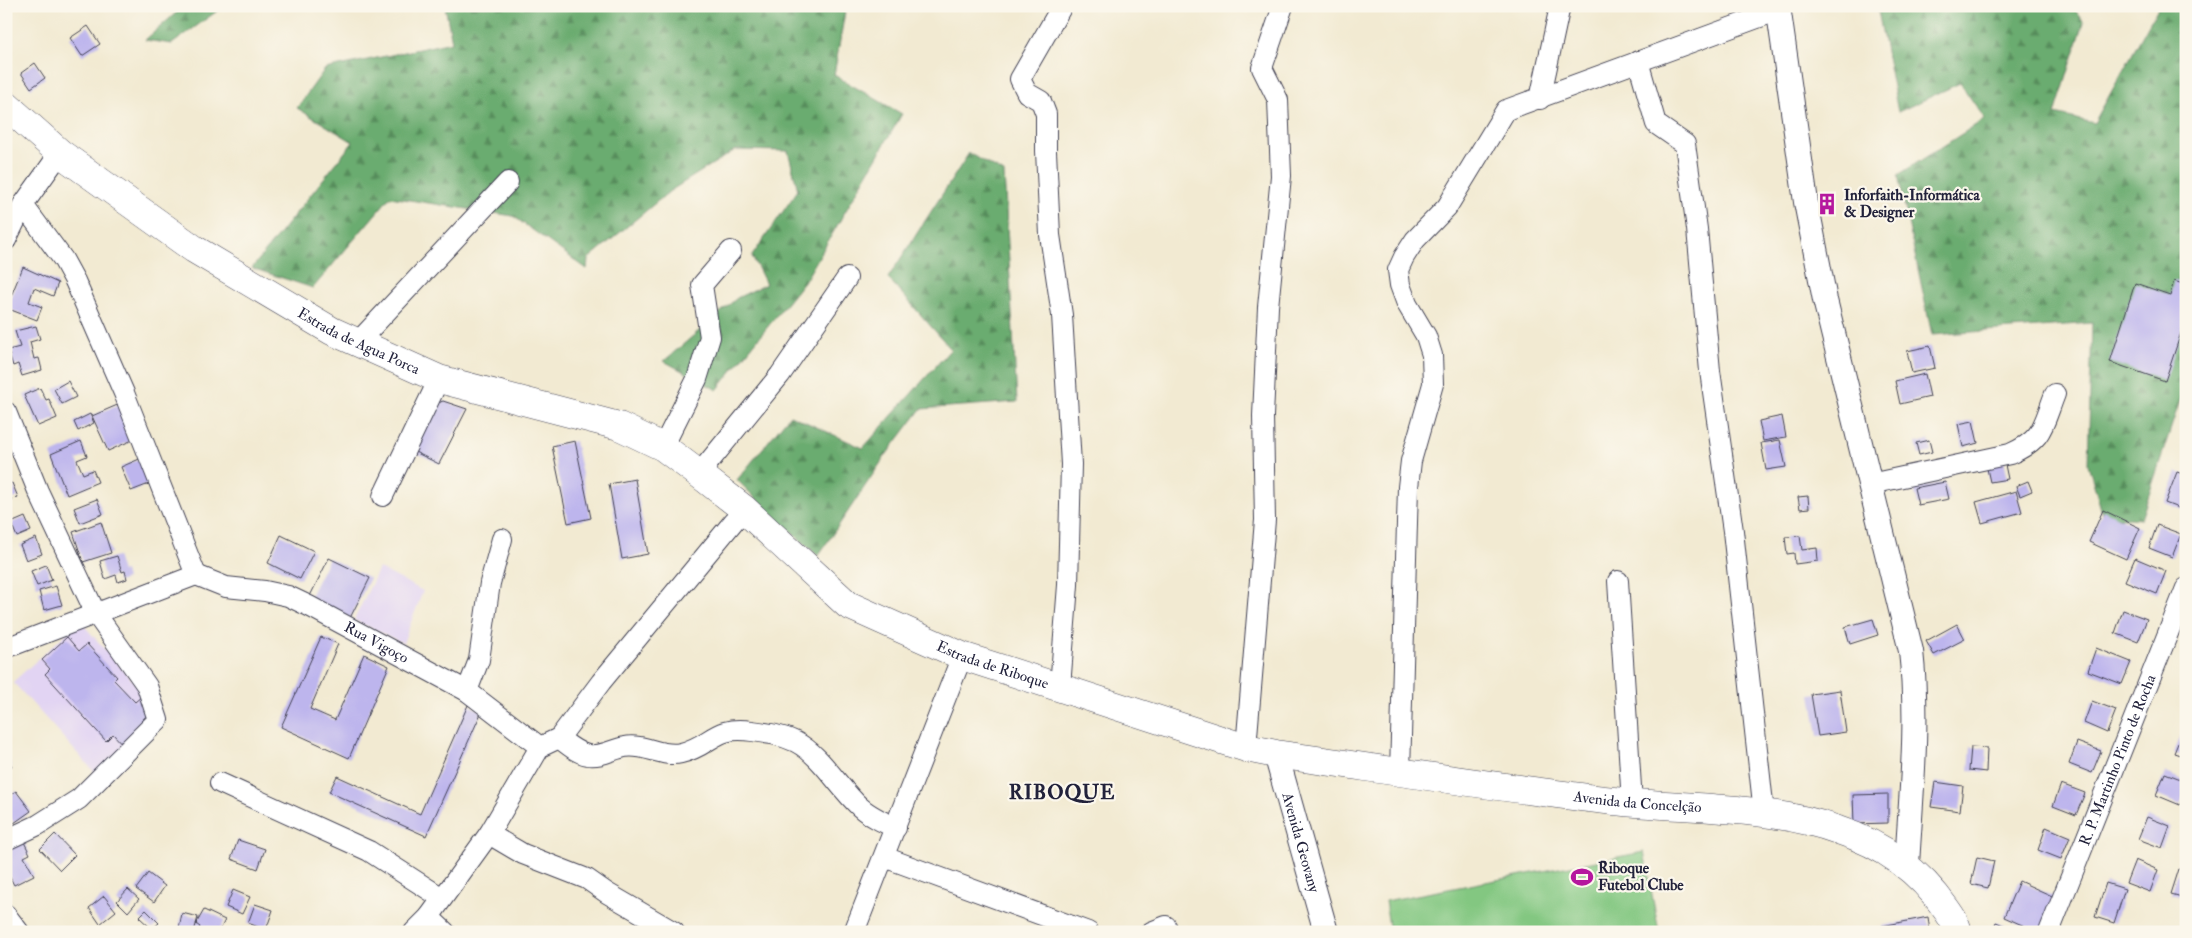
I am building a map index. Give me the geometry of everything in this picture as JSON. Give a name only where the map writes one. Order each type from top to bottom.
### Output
[{"type":"main road","name":"Estrada de Agua Porca","points":[[6,105],[60,153],[194,249],[332,331],[439,379],[619,426],[662,447],[744,509]]},
{"type":"main road","name":"Estrada de Riboque","points":[[744,509],[848,605],[962,656],[1246,748],[1276,754]]},
{"type":"main road","name":"Avenida da Concelção","points":[[1276,754],[1632,803],[1764,813],[1838,830],[1867,841],[1908,865],[1934,891],[1956,924],[1958,932]]},
{"type":"street","points":[[1060,688],[1068,585],[1071,464],[1062,315],[1050,235],[1046,114],[1041,101],[1027,93],[1020,80],[1062,6]]},
{"type":"street","points":[[1246,748],[1265,520],[1262,416],[1268,307],[1281,176],[1278,100],[1262,68],[1283,6]]},
{"type":"street","points":[[1540,99],[1560,6]]},
{"type":"street","points":[[1400,772],[1408,487],[1411,461],[1433,384],[1432,355],[1426,336],[1407,304],[1400,285],[1398,270],[1414,240],[1447,207],[1506,110],[1540,99],[1779,8],[1808,212],[1825,300],[1906,632],[1914,682],[1908,865]]},
{"type":"street","points":[[1638,61],[1656,124],[1685,144],[1697,229],[1710,371],[1733,531],[1764,813]]},
{"type":"street","points":[[6,240],[23,205],[60,153]]},
{"type":"street","points":[[357,342],[508,182]]},
{"type":"street","points":[[6,648],[61,629],[196,575],[124,393],[75,281],[63,259],[23,205]]},
{"type":"street","points":[[662,447],[697,379],[710,336],[702,285],[731,251]]},
{"type":"street","points":[[699,474],[780,375],[847,278]]},
{"type":"street","points":[[383,496],[439,379]]},
{"type":"street","points":[[1870,484],[2010,454],[2027,446],[2038,436],[2055,394]]},
{"type":"street","points":[[6,412],[38,491],[96,614],[147,686],[158,720],[79,799],[38,825],[6,840]]},
{"type":"street","points":[[414,932],[429,917],[489,834],[540,747],[559,738],[601,682],[744,509]]},
{"type":"street","points":[[467,691],[479,660],[490,583],[502,540]]},
{"type":"street","name":"Rua Vigoço","points":[[196,575],[226,588],[265,591],[288,596],[467,691],[540,747]]},
{"type":"street","points":[[1618,580],[1632,803]]},
{"type":"street","name":"R. P. Martinho Pinto de Rocha","points":[[2049,932],[2186,588]]},
{"type":"street","points":[[854,932],[962,656]]},
{"type":"street","points":[[559,738],[579,753],[591,755],[626,747],[637,747],[669,755],[695,748],[721,732],[735,729],[780,736],[797,743],[809,752],[859,806],[869,814],[896,828]]},
{"type":"street","name":"Avenida Geovany","points":[[1276,754],[1326,932]]},
{"type":"street","points":[[220,782],[369,851],[442,898]]},
{"type":"street","points":[[489,834],[523,854],[587,879],[607,893],[674,932]]},
{"type":"street","points":[[884,857],[1055,926],[1088,932]]},
{"type":"street","points":[[6,915],[19,932]]},
{"type":"street","points":[[429,917],[445,932]]},
{"type":"shaded area","points":[[379,568],[423,591],[403,643],[354,620]]},
{"type":"shaded area","points":[[80,621],[163,715],[97,775],[13,682]]},
{"type":"green space","points":[[184,6],[224,6],[172,44],[145,40]]},
{"type":"green space","points":[[445,6],[846,6],[834,75],[902,114],[806,279],[717,390],[664,361],[737,298],[766,284],[752,256],[798,190],[788,151],[735,150],[670,191],[588,259],[587,269],[513,216],[390,197],[313,288],[252,268],[353,142],[297,108],[325,69],[452,42]]},
{"type":"green space","points":[[1877,6],[2072,6],[2084,22],[2055,114],[2094,123],[2159,6],[2186,6],[2186,382],[2141,519],[2103,516],[2088,464],[2092,323],[1932,335],[1898,175],[1985,119],[1960,83],[1898,112]]},
{"type":"green space","points":[[969,153],[1004,173],[1017,402],[921,409],[886,455],[818,556],[737,480],[790,415],[863,448],[951,349],[888,278]]},
{"type":"green space","name":"Riboque Futebol Clube","points":[[1644,852],[1659,932],[1390,932],[1385,901]]},
{"type":"building","points":[[88,26],[100,44],[82,56],[70,38]]},
{"type":"building","points":[[35,63],[45,78],[31,88],[21,73]]},
{"type":"building","name":"Inforfaith-Informática & Designer","points":[[1833,196],[1834,212],[1821,213],[1820,197]]},
{"type":"building","points":[[23,267],[58,283],[53,296],[34,288],[29,302],[42,307],[37,320],[6,308]]},
{"type":"building","points":[[2174,281],[2186,285],[2186,318],[2165,381],[2110,362],[2135,283],[2170,295]]},
{"type":"building","points":[[36,326],[40,339],[30,342],[34,359],[39,358],[42,370],[22,376],[18,364],[13,366],[8,350],[20,347],[15,331]]},
{"type":"building","points":[[1930,346],[1935,368],[1912,373],[1907,351]]},
{"type":"building","points":[[1925,374],[1930,397],[1900,404],[1895,381]]},
{"type":"building","points":[[68,381],[76,397],[62,404],[54,389]]},
{"type":"building","points":[[40,388],[46,400],[49,399],[57,418],[38,426],[24,395]]},
{"type":"building","points":[[443,401],[467,409],[439,464],[413,451],[436,404]]},
{"type":"building","points":[[122,403],[137,438],[108,451],[92,416]]},
{"type":"building","points":[[90,414],[94,423],[78,431],[74,422]]},
{"type":"building","points":[[1782,416],[1786,437],[1763,441],[1759,421]]},
{"type":"building","points":[[1973,421],[1978,443],[1963,447],[1958,424]]},
{"type":"building","points":[[1780,440],[1786,467],[1766,470],[1761,443]]},
{"type":"building","points":[[1929,440],[1932,452],[1919,455],[1916,443]]},
{"type":"building","points":[[81,441],[87,456],[77,460],[83,474],[93,470],[98,482],[67,495],[51,454]]},
{"type":"building","points":[[575,441],[591,518],[568,523],[552,446]]},
{"type":"building","points":[[144,457],[154,482],[131,491],[121,467]]},
{"type":"building","points":[[2004,460],[2008,479],[1990,482],[1986,464]]},
{"type":"building","points":[[2177,472],[2186,475],[2186,511],[2165,503]]},
{"type":"building","points":[[635,479],[648,554],[622,559],[609,484]]},
{"type":"building","points":[[2028,481],[2032,491],[2020,496],[2016,486]]},
{"type":"building","points":[[1945,482],[1949,499],[1918,505],[1914,488]]},
{"type":"building","points":[[12,483],[18,497],[6,502],[6,485]]},
{"type":"building","points":[[2016,491],[2022,512],[1982,523],[1976,502]]},
{"type":"building","points":[[1808,496],[1809,508],[1800,509],[1798,497]]},
{"type":"building","points":[[97,499],[103,514],[80,523],[74,508]]},
{"type":"building","points":[[2103,510],[2140,528],[2126,559],[2089,542]]},
{"type":"building","points":[[25,517],[31,531],[17,537],[11,523]]},
{"type":"building","points":[[101,522],[111,553],[83,562],[73,532]]},
{"type":"building","points":[[2157,525],[2181,534],[2172,557],[2149,548]]},
{"type":"building","points":[[281,535],[314,551],[300,579],[268,563]]},
{"type":"building","points":[[1800,536],[1802,550],[1817,548],[1818,561],[1795,564],[1794,553],[1787,554],[1785,537]]},
{"type":"building","points":[[36,538],[42,554],[26,560],[20,545]]},
{"type":"building","points":[[117,556],[122,572],[125,571],[127,579],[118,582],[116,575],[105,579],[100,561]]},
{"type":"building","points":[[329,558],[370,578],[350,618],[309,598]]},
{"type":"building","points":[[2135,558],[2166,571],[2157,594],[2125,581]]},
{"type":"building","points":[[46,565],[52,580],[37,586],[31,571]]},
{"type":"building","points":[[56,586],[62,605],[44,610],[39,591]]},
{"type":"building","points":[[2123,610],[2147,619],[2138,642],[2115,633]]},
{"type":"building","points":[[1873,619],[1878,635],[1850,644],[1845,627]]},
{"type":"building","points":[[1957,624],[1965,639],[1934,655],[1926,641]]},
{"type":"building","points":[[67,637],[79,651],[87,644],[117,677],[114,680],[135,702],[142,696],[154,709],[141,721],[147,727],[125,747],[113,734],[106,741],[45,674],[50,669],[42,660]]},
{"type":"building","points":[[321,637],[338,644],[310,709],[335,720],[364,654],[389,666],[349,758],[281,727]]},
{"type":"building","points":[[2096,648],[2131,662],[2122,684],[2088,671]]},
{"type":"building","points":[[1840,690],[1846,732],[1818,736],[1811,694]]},
{"type":"building","points":[[2092,701],[2116,710],[2107,733],[2084,723]]},
{"type":"building","points":[[468,705],[482,711],[426,836],[329,792],[337,776],[420,814]]},
{"type":"building","points":[[2183,731],[2186,732],[2186,757],[2174,753]]},
{"type":"building","points":[[2077,742],[2101,751],[2092,773],[2069,764]]},
{"type":"building","points":[[1971,747],[1987,748],[1986,772],[1969,770]]},
{"type":"building","points":[[6,756],[12,766],[6,770]]},
{"type":"building","points":[[2165,773],[2186,781],[2186,790],[2180,805],[2156,795]]},
{"type":"building","points":[[1935,782],[1963,786],[1960,811],[1931,807]]},
{"type":"building","points":[[2061,784],[2085,793],[2076,815],[2053,806]]},
{"type":"building","points":[[16,791],[31,811],[14,823],[6,812],[6,798]]},
{"type":"building","points":[[1888,794],[1888,823],[1854,824],[1853,795]]},
{"type":"building","points":[[2147,817],[2170,826],[2162,848],[2138,839]]},
{"type":"building","points":[[2046,827],[2070,837],[2061,859],[2038,850]]},
{"type":"building","points":[[55,834],[75,855],[60,870],[40,849]]},
{"type":"building","points":[[22,838],[30,854],[24,857],[34,875],[14,885],[6,870],[9,865],[6,861],[6,846]]},
{"type":"building","points":[[238,840],[265,849],[258,869],[231,859]]},
{"type":"building","points":[[1977,857],[1994,861],[1988,888],[1971,884]]},
{"type":"building","points":[[2135,860],[2158,870],[2150,892],[2126,883]]},
{"type":"building","points":[[2179,869],[2186,871],[2186,898],[2171,894]]},
{"type":"building","points":[[148,873],[165,886],[154,902],[136,889]]},
{"type":"building","points":[[2019,881],[2061,900],[2047,932],[2038,932],[2004,917]]},
{"type":"building","points":[[2106,883],[2125,889],[2114,923],[2095,917]]},
{"type":"building","points":[[128,889],[139,899],[128,912],[117,901]]},
{"type":"building","points":[[233,890],[250,897],[242,914],[226,907]]},
{"type":"building","points":[[104,896],[116,911],[100,924],[89,908]]},
{"type":"building","points":[[255,904],[273,910],[266,930],[248,923]]},
{"type":"building","points":[[146,910],[159,923],[152,929],[139,917]]},
{"type":"building","points":[[204,910],[225,920],[219,932],[198,931],[200,927],[196,924]]},
{"type":"building","points":[[182,913],[198,917],[194,932],[179,929]]},
{"type":"building","points":[[1928,917],[1930,932],[1883,932],[1882,926]]},
{"type":"building","points":[[1996,922],[2020,932],[1992,932]]},
{"type":"place","name":"Inforfaith-Informática & Designer","points":[[1827,204]]},
{"type":"place","name":"Riboque Futebol Clube","points":[[1582,877]]},
{"type":"district","name":"RIBOQUE","points":[[1062,792]]}]
